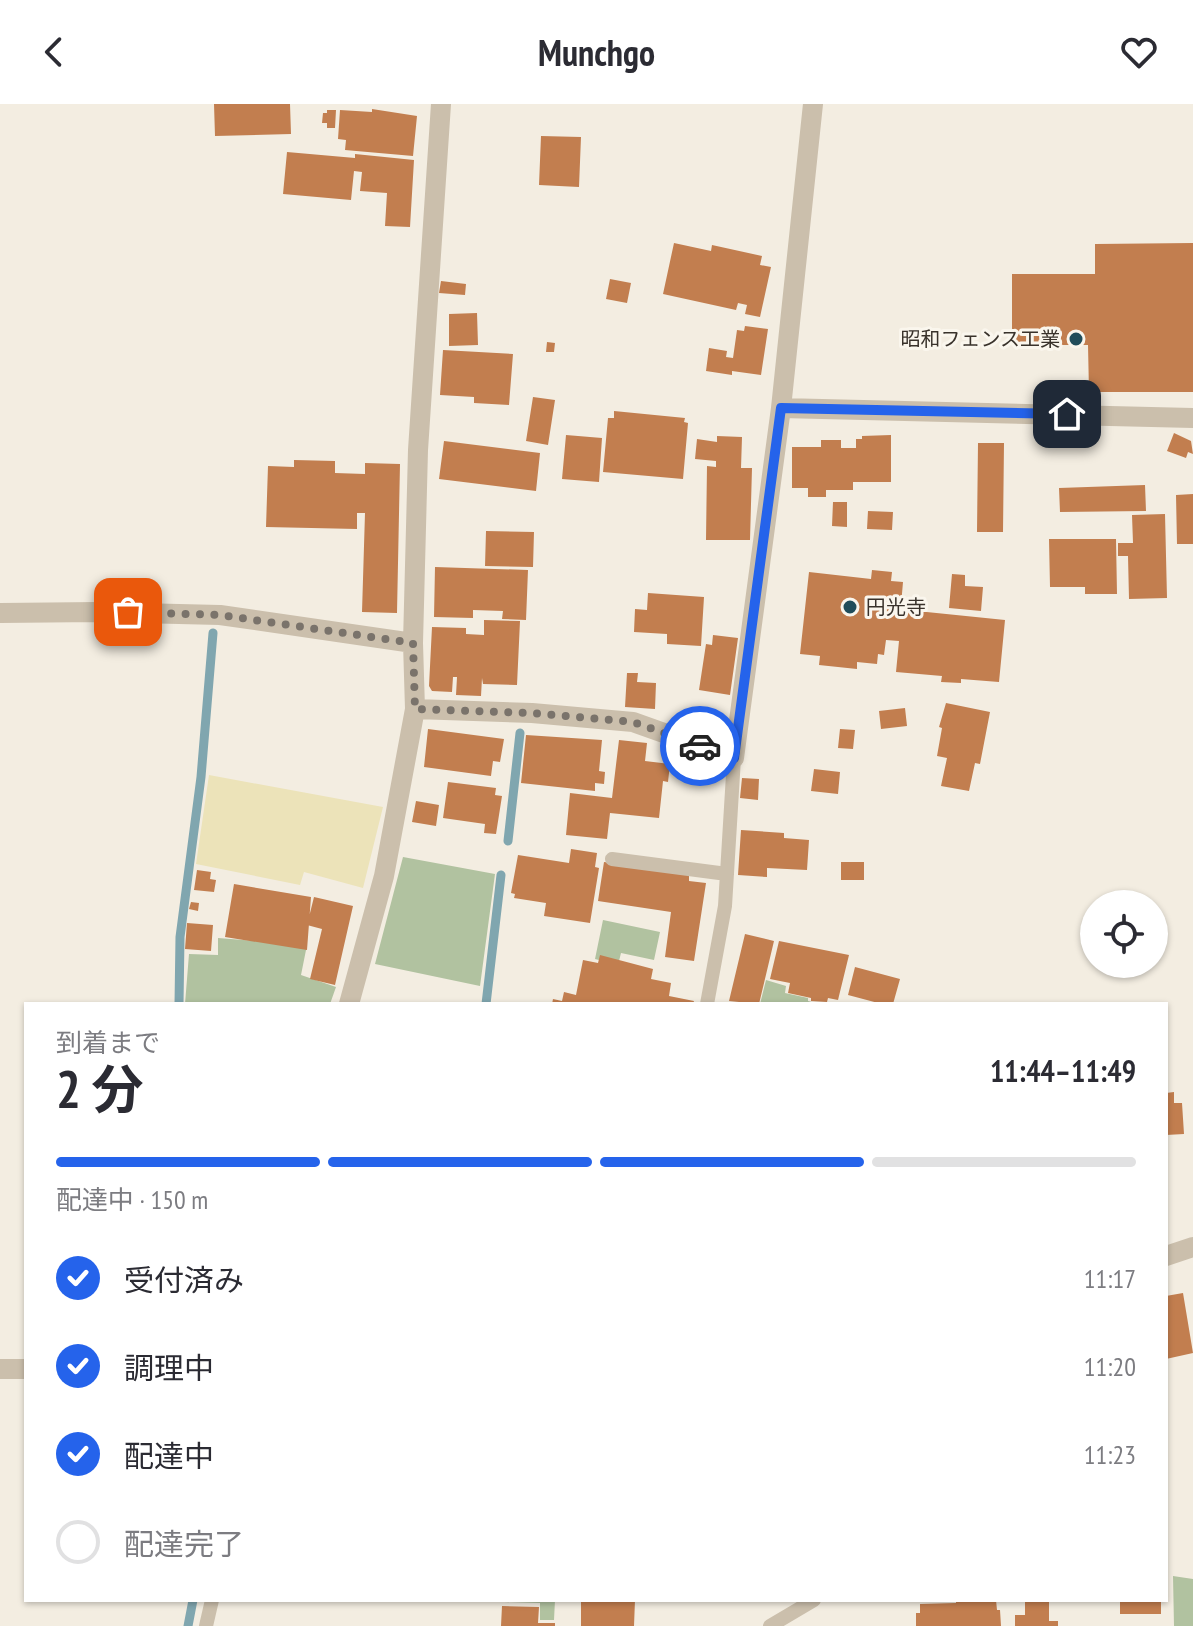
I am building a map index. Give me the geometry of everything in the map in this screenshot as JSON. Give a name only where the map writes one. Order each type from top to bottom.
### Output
[{"type":"street","points":[[350,1002],[384,876],[415,709],[413,643],[419,436],[441,104]]},
{"type":"street","points":[[415,709],[532,713],[633,722],[734,758],[781,408],[813,104]]},
{"type":"street","points":[[781,408],[1193,418]]},
{"type":"street","points":[[0,613],[220,615],[413,643]]},
{"type":"street","points":[[1168,1255],[1193,1247]]},
{"type":"street","points":[[0,1369],[24,1369]]},
{"type":"lane","points":[[707,1002],[725,906],[734,758]]},
{"type":"lane","points":[[612,859],[727,874]]},
{"type":"lane","points":[[206,1626],[212,1602]]},
{"type":"lane","points":[[770,1626],[811,1602]]},
{"type":"green space","points":[[403,857],[495,874],[480,986],[375,964]]},
{"type":"green space","points":[[603,920],[660,932],[654,960],[621,953],[618,965],[595,959]]},
{"type":"green space","points":[[218,938],[307,945],[301,975],[336,987],[331,1002],[185,1002],[189,954],[218,955]]},
{"type":"green space","points":[[766,980],[786,986],[785,993],[808,998],[812,1002],[760,1002]]},
{"type":"green space","points":[[1173,1576],[1193,1579],[1193,1626],[1174,1626]]},
{"type":"green space","points":[[504,1602],[555,1602],[554,1620],[540,1620],[540,1603]]},
{"type":"sand","points":[[209,775],[383,807],[363,888],[304,872],[300,885],[196,864]]},
{"type":"building","points":[[214,104],[290,104],[291,134],[215,136]]},
{"type":"building","points":[[372,109],[417,116],[413,156],[345,150],[346,140],[338,139],[340,110],[372,112]]},
{"type":"building","points":[[336,110],[335,128],[327,128],[327,123],[322,123],[323,113]]},
{"type":"building","points":[[541,136],[581,137],[579,187],[539,185]]},
{"type":"building","points":[[287,152],[414,160],[410,227],[385,226],[387,193],[360,191],[362,172],[354,171],[351,200],[283,194]]},
{"type":"building","points":[[674,243],[711,251],[712,245],[762,256],[760,265],[771,267],[760,317],[745,314],[747,305],[738,303],[736,310],[663,294]]},
{"type":"building","points":[[1193,243],[1193,392],[1089,392],[1088,345],[1012,345],[1012,274],[1095,274],[1095,244]]},
{"type":"building","points":[[610,279],[631,283],[627,303],[606,299]]},
{"type":"building","points":[[441,281],[466,284],[465,295],[439,293]]},
{"type":"building","points":[[477,313],[478,345],[449,346],[449,314]]},
{"type":"building","points":[[745,326],[768,329],[761,375],[706,371],[709,348],[727,351],[726,357],[733,358],[737,330],[744,331]]},
{"type":"building","points":[[547,342],[555,343],[554,352],[546,352]]},
{"type":"building","points":[[443,350],[513,354],[509,405],[474,403],[474,397],[440,395]]},
{"type":"building","points":[[533,397],[555,400],[548,445],[526,441]]},
{"type":"building","points":[[614,411],[685,418],[684,422],[688,423],[683,479],[603,472],[608,418],[614,418]]},
{"type":"building","points":[[1174,433],[1191,441],[1193,454],[1188,452],[1186,458],[1167,451]]},
{"type":"building","points":[[566,435],[602,438],[599,482],[562,479]]},
{"type":"building","points":[[891,435],[891,482],[853,482],[853,490],[826,490],[826,497],[808,497],[808,488],[792,488],[792,447],[821,447],[821,440],[841,440],[841,448],[856,448],[856,439],[862,439],[862,436]]},
{"type":"building","points":[[717,436],[742,437],[741,468],[752,468],[750,540],[706,540],[707,466],[716,467],[716,461],[695,459],[697,439],[717,442]]},
{"type":"building","points":[[444,441],[540,453],[536,491],[439,479]]},
{"type":"building","points":[[978,443],[1004,443],[1003,532],[977,532]]},
{"type":"building","points":[[294,460],[335,461],[335,473],[365,474],[365,463],[400,464],[397,613],[362,612],[365,513],[357,513],[357,529],[266,527],[268,466],[294,467]]},
{"type":"building","points":[[1145,485],[1146,511],[1060,512],[1059,488]]},
{"type":"building","points":[[1193,494],[1193,544],[1177,544],[1176,495]]},
{"type":"building","points":[[833,502],[847,502],[847,527],[832,526]]},
{"type":"building","points":[[868,511],[893,512],[892,530],[867,529]]},
{"type":"building","points":[[1165,514],[1167,598],[1129,599],[1128,556],[1118,556],[1118,543],[1133,543],[1132,515]]},
{"type":"building","points":[[486,531],[534,532],[533,567],[485,566]]},
{"type":"building","points":[[1049,539],[1116,539],[1117,594],[1085,594],[1085,587],[1050,587]]},
{"type":"building","points":[[435,567],[528,570],[526,620],[502,619],[503,611],[473,610],[473,618],[434,617]]},
{"type":"building","points":[[872,570],[892,572],[891,581],[903,582],[900,617],[906,618],[907,610],[1005,620],[999,682],[961,679],[961,683],[941,682],[942,676],[896,672],[899,641],[886,640],[884,655],[878,654],[877,664],[857,662],[857,669],[819,665],[820,656],[800,654],[809,572],[871,579]]},
{"type":"building","points":[[952,574],[965,575],[965,586],[983,587],[981,611],[949,608]]},
{"type":"building","points":[[648,593],[704,597],[701,646],[667,644],[667,634],[634,632],[635,609],[647,610]]},
{"type":"building","points":[[484,620],[520,621],[517,685],[483,684],[482,678],[481,696],[456,695],[457,677],[453,677],[452,692],[432,691],[429,686],[432,627],[466,628],[466,634],[484,635]]},
{"type":"building","points":[[713,635],[738,638],[730,695],[699,690],[706,644],[712,645]]},
{"type":"building","points":[[627,673],[638,673],[637,682],[656,683],[655,709],[625,707]]},
{"type":"building","points":[[946,703],[990,712],[980,764],[975,763],[969,791],[941,786],[947,758],[937,756],[942,728],[939,727]]},
{"type":"building","points":[[905,708],[907,726],[881,729],[879,711]]},
{"type":"building","points":[[428,729],[504,739],[500,762],[493,761],[491,776],[424,767]]},
{"type":"building","points":[[840,729],[855,730],[853,749],[838,748]]},
{"type":"building","points":[[526,735],[602,740],[599,771],[605,772],[604,784],[595,783],[595,791],[521,783]]},
{"type":"building","points":[[619,740],[647,743],[645,761],[670,764],[668,782],[663,781],[659,818],[610,813],[607,839],[566,835],[570,793],[612,798]]},
{"type":"building","points":[[814,769],[840,772],[838,794],[811,791]]},
{"type":"building","points":[[742,778],[759,779],[758,800],[740,798]]},
{"type":"building","points":[[448,782],[496,788],[495,795],[502,796],[496,834],[484,833],[485,824],[443,818]]},
{"type":"building","points":[[416,801],[439,805],[436,826],[412,822]]},
{"type":"building","points":[[741,830],[784,833],[784,838],[809,840],[807,870],[767,868],[767,877],[738,875]]},
{"type":"building","points":[[571,849],[597,853],[595,867],[599,868],[590,923],[544,916],[546,903],[514,898],[515,894],[511,893],[518,855],[569,863]]},
{"type":"building","points":[[604,862],[689,873],[689,881],[706,883],[694,961],[665,957],[671,912],[598,901]]},
{"type":"building","points":[[841,862],[864,862],[864,880],[841,880]]},
{"type":"building","points":[[197,870],[211,872],[210,879],[216,880],[214,892],[194,890]]},
{"type":"building","points":[[234,884],[311,897],[307,950],[225,937]]},
{"type":"building","points":[[314,897],[353,906],[335,985],[310,979],[322,929],[307,925]]},
{"type":"building","points":[[191,902],[199,903],[198,911],[189,909]]},
{"type":"building","points":[[187,923],[213,925],[211,951],[185,949]]},
{"type":"building","points":[[745,934],[774,941],[759,1002],[729,1001]]},
{"type":"building","points":[[779,941],[849,955],[838,1000],[811,1001],[811,998],[788,993],[790,983],[770,979]]},
{"type":"building","points":[[600,955],[653,969],[651,979],[671,983],[669,996],[694,1002],[552,1002],[553,999],[562,1001],[564,992],[576,995],[583,960],[598,963]]},
{"type":"building","points":[[855,967],[900,979],[894,1002],[874,1002],[848,995]]},
{"type":"building","points":[[1174,1092],[1174,1103],[1182,1103],[1184,1134],[1168,1135],[1168,1093]]},
{"type":"building","points":[[1183,1293],[1193,1353],[1168,1359],[1168,1296]]},
{"type":"building","points":[[581,1602],[635,1602],[634,1626],[581,1626]]},
{"type":"building","points":[[996,1602],[1001,1626],[916,1626],[920,1604]]},
{"type":"building","points":[[1025,1602],[1049,1602],[1049,1621],[1058,1621],[1058,1626],[1015,1626],[1015,1615],[1025,1615]]},
{"type":"building","points":[[1120,1602],[1161,1602],[1161,1614],[1120,1614]]},
{"type":"building","points":[[502,1606],[539,1607],[538,1623],[555,1623],[555,1626],[501,1626]]},
{"type":"waterway","points":[[179,1002],[180,937],[201,777],[213,633]]},
{"type":"waterway","points":[[508,841],[520,733]]},
{"type":"waterway","points":[[486,1002],[501,875]]},
{"type":"waterway","points":[[188,1626],[193,1602]]},
{"type":"way so far","points":[[128,612],[220,615],[413,643],[415,709],[532,713],[633,722],[700,746]]},
{"type":"place","name":"昭和フェンス工業","points":[[1076,339]]},
{"type":"place","name":"円光寺","points":[[850,607]]},
{"type":"route","points":[[700,746],[734,758],[781,408],[1067,414]]}]
